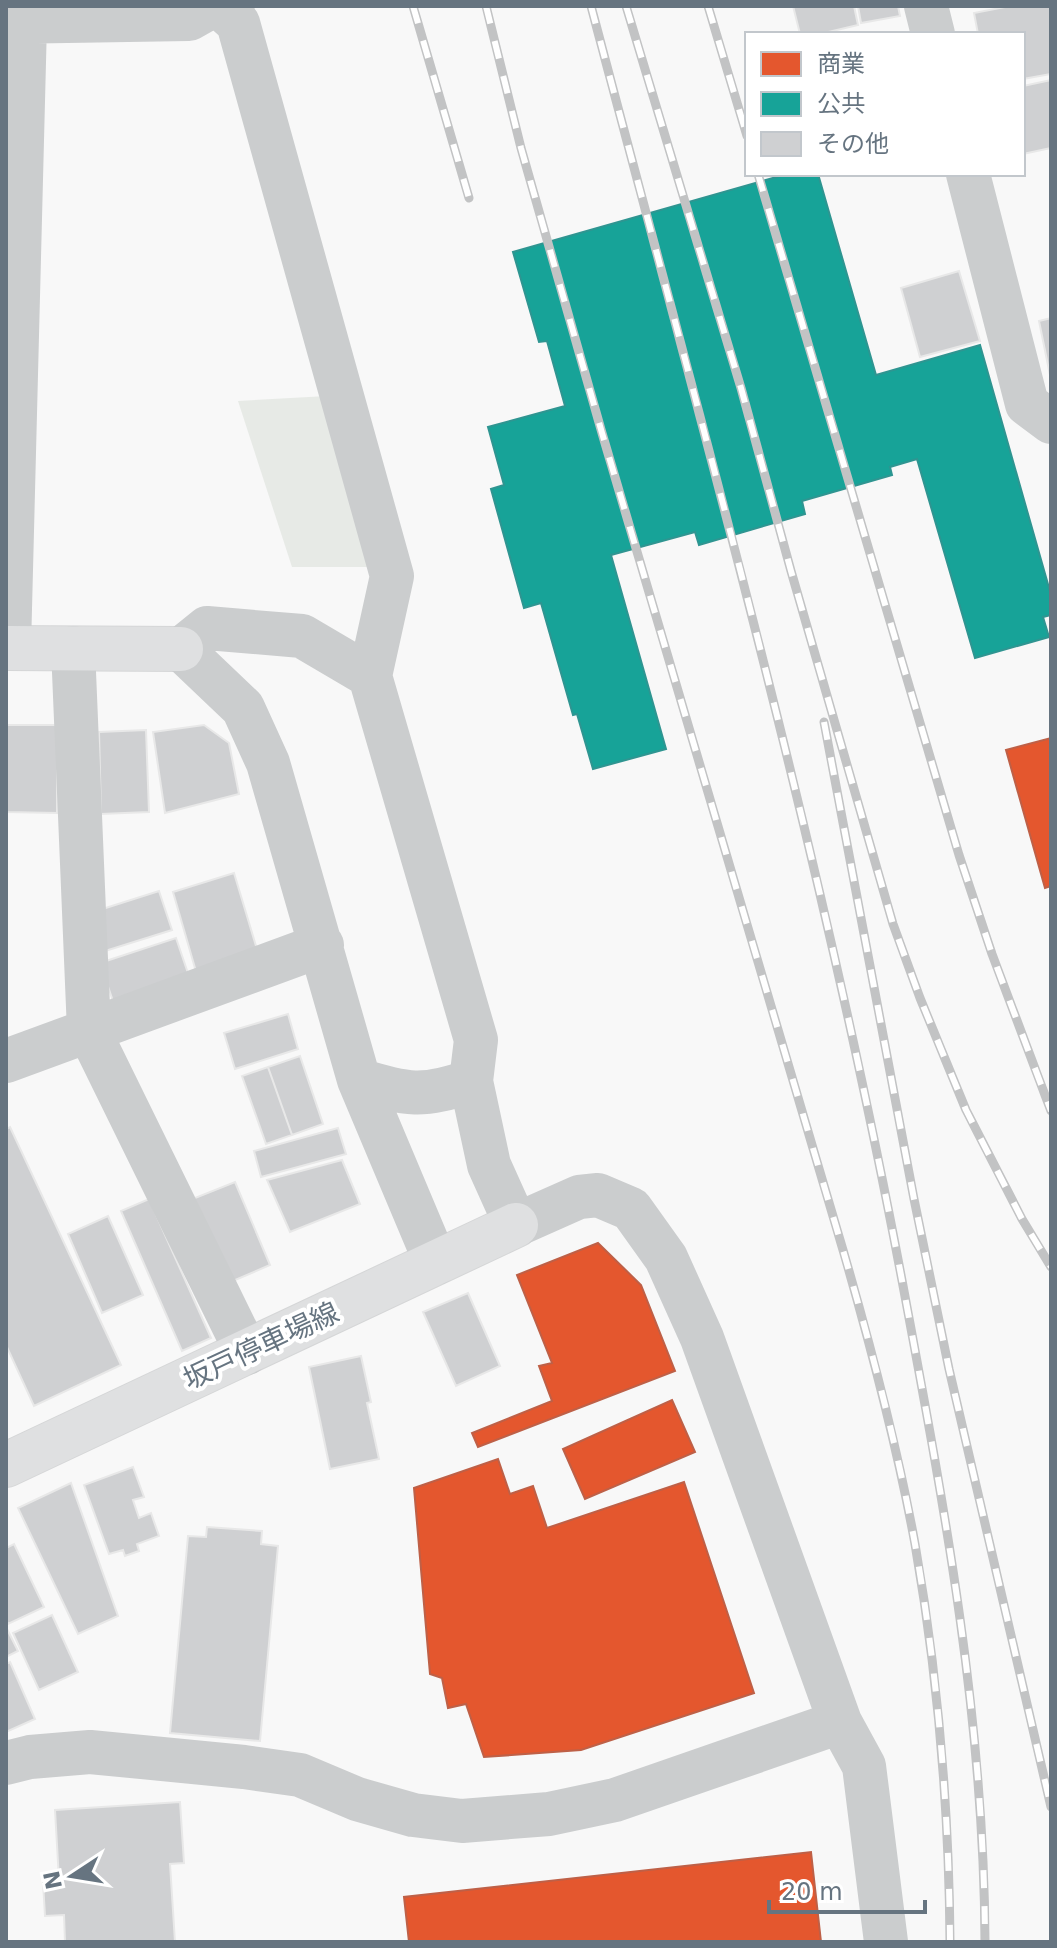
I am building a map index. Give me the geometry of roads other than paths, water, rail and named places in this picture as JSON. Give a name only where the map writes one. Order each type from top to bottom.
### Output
[{"type":"main road","points":[[8,648],[181,649]]},
{"type":"main road","name":"坂戸停車場線","points":[[6,1465],[516,1225]]},
{"type":"street","points":[[8,648],[15,22],[189,19],[212,6]]},
{"type":"street","points":[[219,6],[238,23],[392,576],[370,676],[476,1040],[471,1081],[489,1165],[516,1225],[579,1197],[598,1195],[631,1209],[666,1258],[702,1338],[840,1722],[864,1766],[886,1942]]},
{"type":"street","points":[[926,6],[932,32]]},
{"type":"street","points":[[969,176],[1027,404],[1051,422]]},
{"type":"street","points":[[370,676],[302,636],[207,628],[181,649],[243,708],[268,763],[359,1080],[436,1263]]},
{"type":"street","points":[[73,648],[89,1031],[247,1353]]},
{"type":"street","points":[[6,1061],[322,945]]},
{"type":"street","points":[[359,1080],[403,1093],[442,1091],[471,1081]]},
{"type":"street","points":[[6,1763],[30,1757],[90,1752],[244,1767],[300,1775],[357,1799],[413,1815],[462,1821],[549,1814],[615,1800],[840,1722]]},
{"type":"railway","points":[[413,6],[469,198]]},
{"type":"railway","points":[[486,6],[521,148],[602,433],[843,1250],[892,1433],[915,1544],[936,1693],[945,1792],[950,1942]]},
{"type":"railway","points":[[591,6],[760,646],[837,967],[872,1129],[934,1454],[960,1615],[978,1777],[985,1942]]},
{"type":"railway","points":[[626,6],[741,388],[893,924],[966,1110],[1022,1219],[1051,1267]]},
{"type":"railway","points":[[708,6],[745,129]]},
{"type":"railway","points":[[759,176],[959,855],[992,954],[1051,1111]]},
{"type":"railway","points":[[824,722],[949,1369],[1051,1807]]}]
